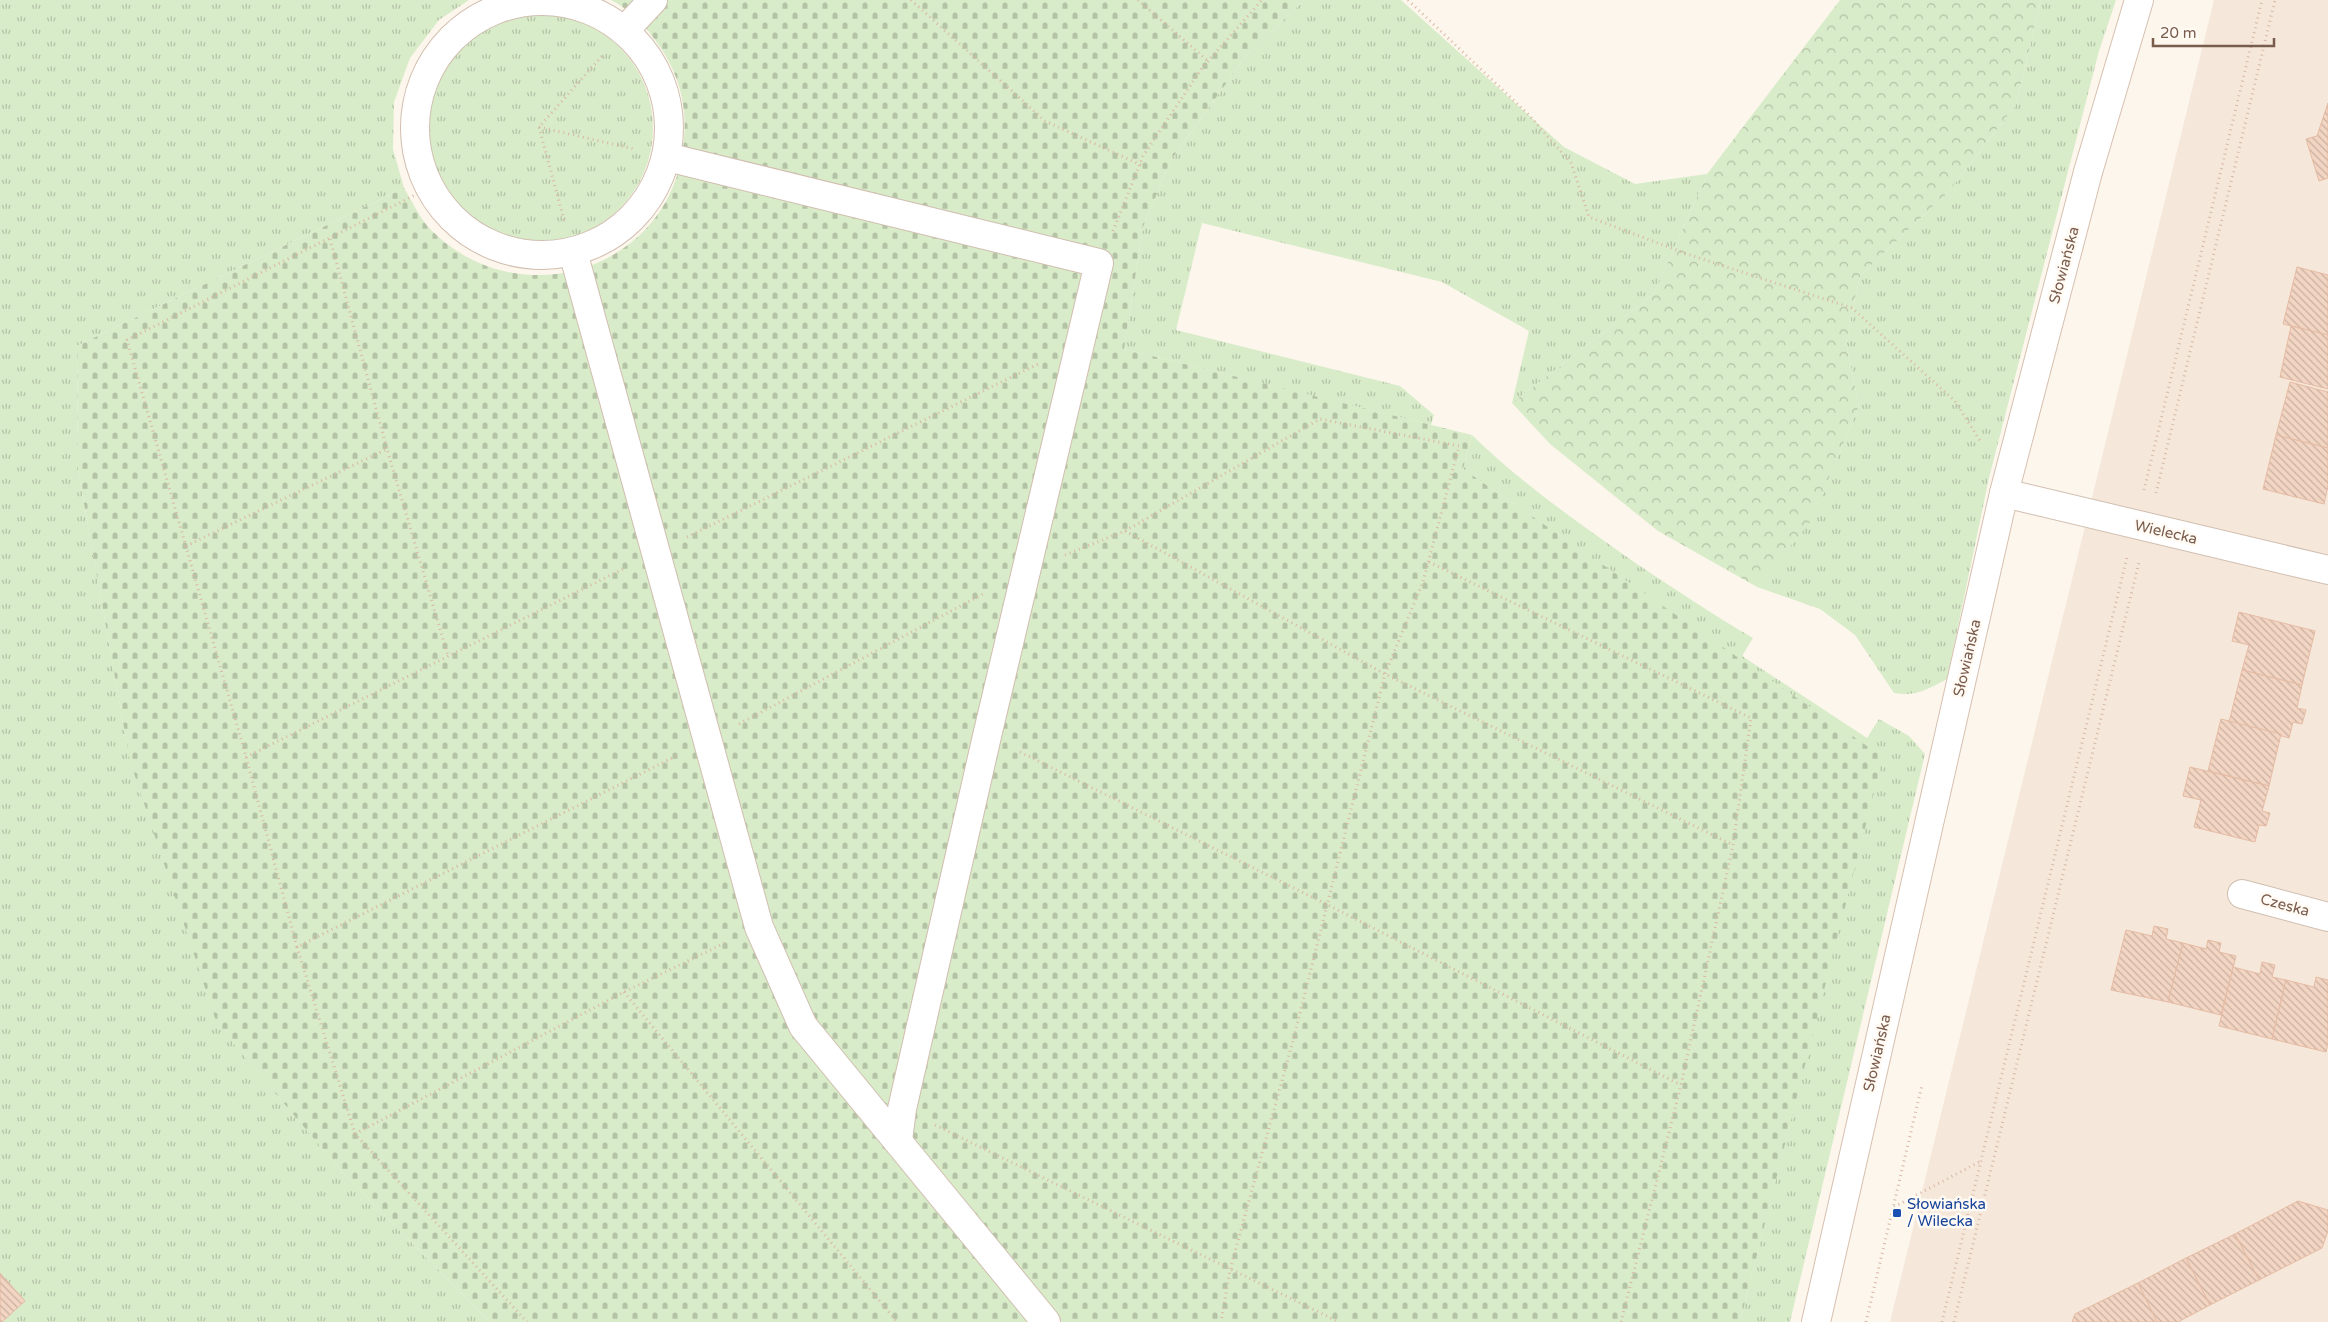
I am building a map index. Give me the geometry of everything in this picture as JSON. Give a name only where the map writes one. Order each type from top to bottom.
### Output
[{"type":"street","points":[[526,0],[577,4],[626,30],[648,54],[664,86],[670,121],[667,157],[648,200],[616,233],[573,252],[535,255],[511,252],[482,241],[457,223],[427,190],[417,151],[418,100],[439,52],[477,18],[512,2],[526,0]]},
{"type":"street","points":[[626,30],[653,0]]},
{"type":"street","name":"Słowiańska","points":[[1816,1322],[2007,483],[2088,172],[2139,0]]},
{"type":"street","points":[[667,157],[1099,263],[1028,571],[987,736],[902,1109],[898,1140]]},
{"type":"street","points":[[573,252],[759,927],[803,1026],[1046,1322]]},
{"type":"street","name":"Wielecka","points":[[2007,483],[2141,526],[2328,570]]},
{"type":"street","name":"Czeska","points":[[2242,894],[2328,917]]},
{"type":"path","points":[[911,0],[1046,122],[1141,165]]},
{"type":"path","points":[[1138,0],[1208,61]]},
{"type":"path","points":[[1099,263],[1141,165],[1143,156],[1208,61],[1262,0]]},
{"type":"path","points":[[1408,0],[1528,114],[1571,163],[1589,217],[1687,254],[1852,308],[1955,401],[2007,483]]},
{"type":"path","points":[[1954,1322],[2141,526],[2262,0]]},
{"type":"path","points":[[1942,1322],[2275,0]]},
{"type":"path","points":[[539,127],[626,30]]},
{"type":"path","points":[[539,127],[667,157]]},
{"type":"path","points":[[539,127],[573,252]]},
{"type":"path","points":[[427,190],[127,340],[297,947],[355,1134],[526,1322]]},
{"type":"path","points":[[330,239],[387,449],[448,656]]},
{"type":"path","points":[[297,947],[708,740],[1028,571],[1125,530],[1320,419],[1459,446],[1423,582],[1385,674],[1294,1037],[1230,1270],[1221,1322]]},
{"type":"path","points":[[186,546],[387,449]]},
{"type":"path","points":[[1125,530],[1385,674],[1733,845]]},
{"type":"path","points":[[1429,562],[1751,718],[1733,845],[1681,1085],[1621,1322]]},
{"type":"path","points":[[987,736],[1326,904],[1681,1085]]},
{"type":"path","points":[[355,1134],[624,992],[759,927]]},
{"type":"path","points":[[624,992],[897,1322]]},
{"type":"path","points":[[1866,1322],[1922,1085]]},
{"type":"path","points":[[902,1109],[1339,1322]]},
{"type":"path","points":[[1893,1207],[1982,1161]]},
{"type":"shaded area","points":[[2214,0],[2328,0],[2328,1322],[1890,1322]]},
{"type":"green space","points":[[0,0],[469,0],[439,20],[410,58],[394,102],[393,149],[404,188],[77,346],[78,470],[127,743],[217,1023],[341,1171],[490,1322],[0,1322]]},
{"type":"green space","points":[[611,0],[1304,0],[1246,56],[1171,160],[1143,227],[1124,349],[1472,435],[1463,469],[1883,757],[1740,1322],[490,1322],[341,1171],[217,1024],[130,761],[78,470],[77,346],[404,188],[431,230],[467,257],[507,272],[548,275],[588,267],[624,248],[653,220],[674,184],[685,127],[681,94],[670,63],[641,23],[627,10]]},
{"type":"green space","points":[[1304,0],[1401,0],[1564,147],[1635,184],[1707,174],[1654,294],[1512,403],[1529,331],[1442,282],[1202,223],[1176,330],[1400,386],[1434,415],[1431,425],[1124,349],[1143,227],[1171,160],[1246,56]]},
{"type":"green space","points":[[1840,0],[2041,0],[2016,105],[1948,192],[1860,276],[1846,342],[1859,406],[1811,521],[1757,587],[1658,531],[1550,444],[1512,403],[1654,294],[1707,174]]},
{"type":"green space","points":[[2041,0],[2116,0],[2099,51],[1989,478],[1947,679],[1928,689],[1915,693],[1894,693],[1855,635],[1820,609],[1757,587],[1811,520],[1859,406],[1846,342],[1860,276],[1948,192],[2016,105]]},
{"type":"green space","points":[[539,14],[561,16],[593,27],[620,47],[640,74],[651,106],[653,128],[651,150],[640,182],[620,209],[593,229],[561,240],[539,242],[517,240],[485,229],[458,209],[438,182],[427,150],[425,128],[427,106],[438,74],[458,47],[485,27],[517,16]]},
{"type":"green space","points":[[1472,435],[1531,487],[1573,519],[1637,564],[1753,638],[1742,656],[1867,738],[1879,719],[1909,736],[1925,754],[1790,1322],[1740,1322],[1882,757],[1463,469]]},
{"type":"building","points":[[2328,103],[2328,178],[2319,181],[2306,139],[2317,136]]},
{"type":"building","points":[[2297,267],[2328,275],[2328,335],[2283,324]]},
{"type":"building","points":[[2291,326],[2328,335],[2328,389],[2280,377]]},
{"type":"building","points":[[2290,382],[2328,392],[2328,448],[2276,435]]},
{"type":"building","points":[[2276,435],[2328,448],[2328,486],[2324,504],[2263,489]]},
{"type":"building","points":[[2239,612],[2315,631],[2302,685],[2242,670],[2249,645],[2232,641]]},
{"type":"building","points":[[2242,670],[2302,685],[2297,708],[2306,710],[2302,724],[2293,722],[2289,738],[2229,722]]},
{"type":"building","points":[[2221,719],[2281,734],[2269,786],[2208,771]]},
{"type":"building","points":[[2190,767],[2269,786],[2262,811],[2270,813],[2266,826],[2259,825],[2255,842],[2194,827],[2201,800],[2183,796]]},
{"type":"building","points":[[2154,926],[2168,929],[2166,939],[2183,943],[2168,1002],[2111,990],[2126,930],[2152,936]]},
{"type":"building","points":[[2208,940],[2221,943],[2219,952],[2236,956],[2221,1015],[2168,1002],[2183,943],[2206,949]]},
{"type":"building","points":[[2262,962],[2275,965],[2272,977],[2286,980],[2272,1039],[2219,1026],[2233,967],[2260,974]]},
{"type":"building","points":[[2316,977],[2328,980],[2328,1042],[2326,1052],[2272,1039],[2286,980],[2314,987]]},
{"type":"building","points":[[2298,1201],[2328,1210],[2328,1231],[2322,1248],[2259,1280],[2235,1234]]},
{"type":"building","points":[[2235,1234],[2259,1280],[2210,1305],[2186,1258]]},
{"type":"building","points":[[2186,1258],[2210,1305],[2178,1322],[2157,1322],[2138,1283]]},
{"type":"building","points":[[0,1273],[25,1301],[2,1322],[0,1322]]},
{"type":"building","points":[[2138,1283],[2157,1322],[2072,1322],[2075,1314]]},
{"type":"place","name":"Słowiańska / Wilecka","points":[[1897,1213]]}]
